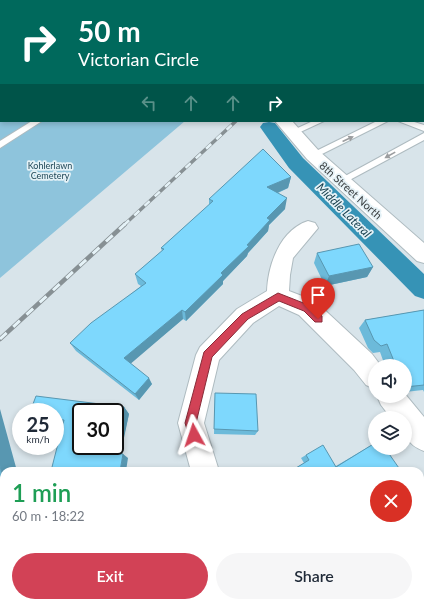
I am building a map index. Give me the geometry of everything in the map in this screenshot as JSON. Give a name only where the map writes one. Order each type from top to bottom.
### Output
[{"type":"street","name":"8th Street North","points":[[288,127],[313,155],[424,255]]},
{"type":"street","points":[[278,296],[278,277],[284,255],[293,240],[308,228]]},
{"type":"street","points":[[278,296],[307,308],[368,368]]},
{"type":"street","points":[[204,467],[191,423],[208,355],[245,316],[278,296]]},
{"type":"street","points":[[396,403],[424,438]]},
{"type":"lane","points":[[0,145],[36,122]]},
{"type":"lane","points":[[288,127],[315,122]]},
{"type":"lane","points":[[313,155],[382,122]]},
{"type":"lane","points":[[405,122],[424,128]]},
{"type":"lane","points":[[341,181],[424,136]]},
{"type":"green space","name":"Kohlerlawn Cemetery","points":[[0,122],[184,122],[0,278]]},
{"type":"building","points":[[263,149],[291,177],[267,187],[287,198],[267,218],[270,220],[247,245],[249,246],[221,273],[223,275],[185,312],[182,310],[124,358],[149,378],[135,394],[70,343],[91,323],[146,283],[135,274],[164,249],[161,248],[213,201],[209,199]]},
{"type":"building","points":[[359,244],[373,267],[329,276],[317,253]]},
{"type":"building","points":[[424,310],[424,385],[412,386],[412,359],[393,359],[387,344],[381,346],[374,340],[365,320]]},
{"type":"building","points":[[215,393],[256,394],[258,431],[214,429]]},
{"type":"building","points":[[36,396],[92,403],[72,403],[72,455],[123,455],[121,467],[52,467],[55,455],[64,455],[64,403],[33,403]]},
{"type":"building","points":[[323,445],[336,467],[298,467],[309,460],[306,455]]},
{"type":"building","points":[[368,447],[368,455],[390,455],[398,467],[336,467]]},
{"type":"waterway","name":"Middle Lateral","points":[[269,127],[296,163],[424,289]]},
{"type":"railway","points":[[124,225],[235,122]]},
{"type":"railway","points":[[0,339],[125,224]]},
{"type":"route","points":[[194,435],[191,423],[208,355],[245,316],[278,296],[307,308],[318,319]]}]
